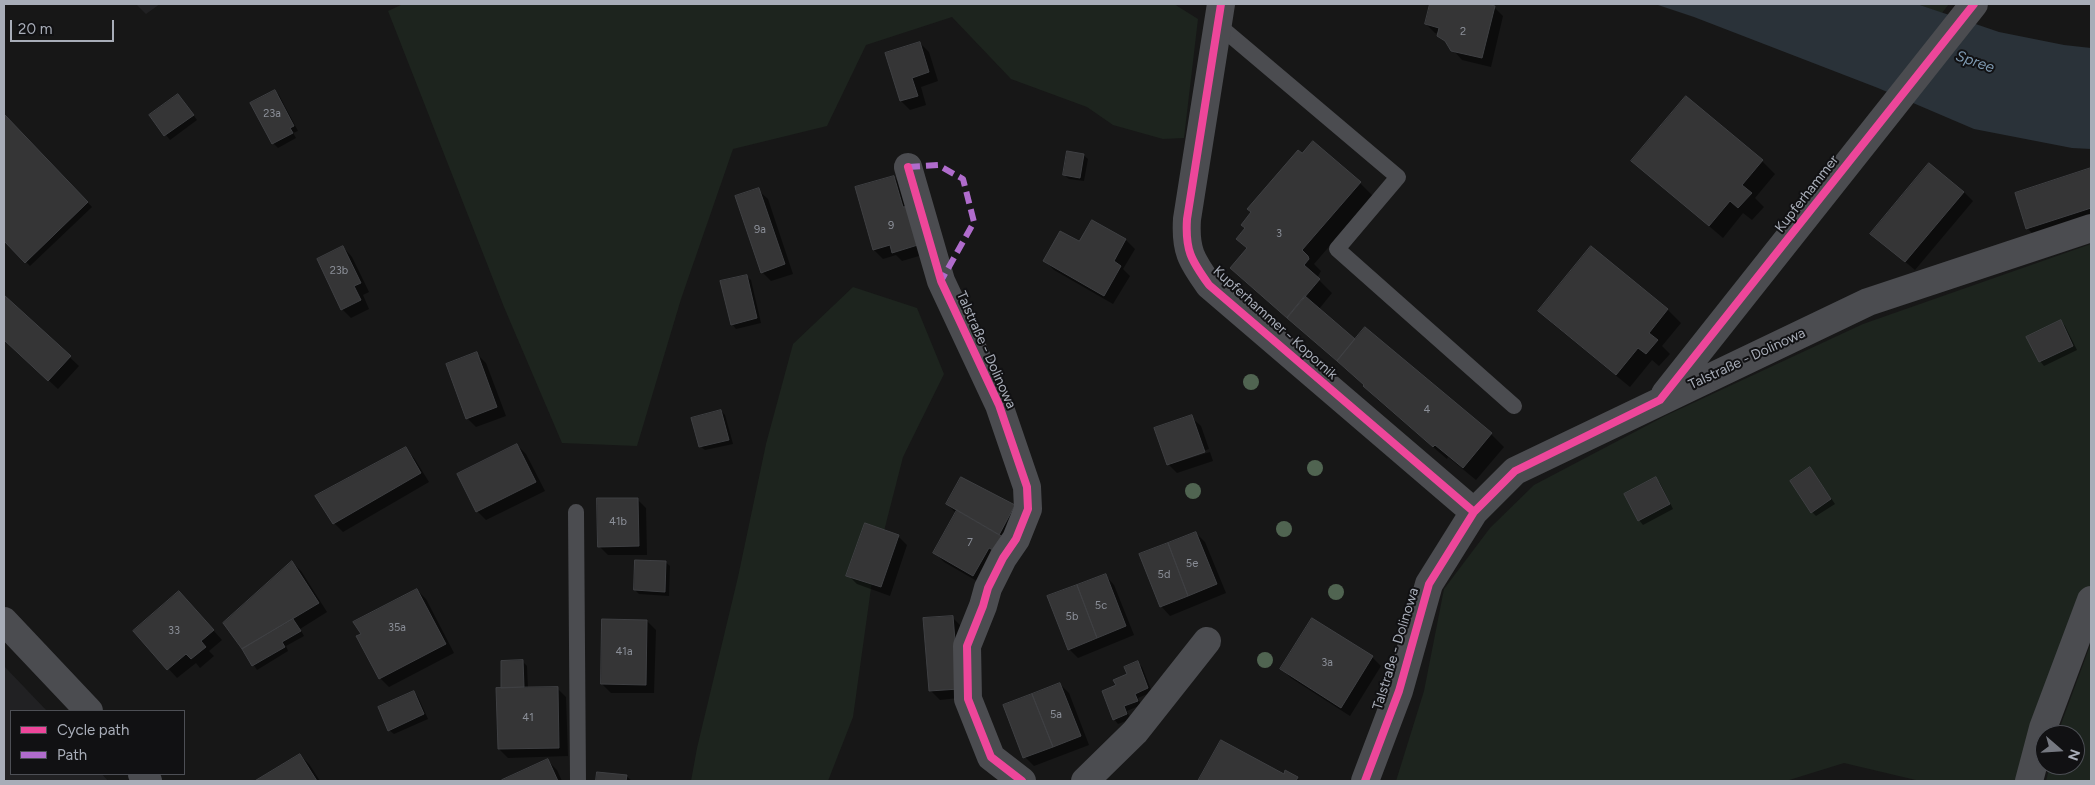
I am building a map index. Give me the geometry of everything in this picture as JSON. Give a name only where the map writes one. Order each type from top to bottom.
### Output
[{"type":"street","name":"Kupferhammer","points":[[1660,400],[1972,7]]},
{"type":"street","name":"Kupferhammer - Kopornik","points":[[1219,14],[1187,219],[1186,240],[1193,264],[1209,285],[1474,512]]},
{"type":"street","name":"Talstraße - Dolinowa","points":[[908,167],[941,281],[999,405],[1027,487],[1028,509],[1016,539],[1002,558],[988,588],[967,646],[968,699],[971,708],[991,757],[1022,781]]},
{"type":"street","name":"Talstraße - Dolinowa","points":[[1365,781],[1399,691],[1429,584],[1474,512],[1515,470],[1868,302],[2091,228]]},
{"type":"street","points":[[2029,781],[2043,728],[2091,600]]},
{"type":"street","points":[[4,621],[88,710]]},
{"type":"street","points":[[1085,781],[1135,732],[1207,641]]},
{"type":"lane","points":[[1219,14],[1398,177],[1337,248],[1514,406]]},
{"type":"lane","points":[[576,512],[578,781]]},
{"type":"shaded area","points":[[136,4],[160,4],[146,14]]},
{"type":"shaded area","points":[[403,4],[1174,4],[1198,19],[1184,138],[1163,139],[1113,125],[1087,107],[1011,79],[952,17],[866,45],[827,126],[733,149],[681,299],[637,446],[562,443],[504,307],[388,11]]},
{"type":"shaded area","points":[[1917,4],[1949,4],[1942,13]]},
{"type":"shaded area","points":[[2091,244],[2091,583],[2033,724],[2017,781],[1920,781],[1844,763],[1786,781],[1396,781],[1424,691],[1444,589],[1490,528],[1534,485],[1665,416],[1863,324]]},
{"type":"shaded area","points":[[853,287],[917,308],[944,374],[903,457],[873,574],[853,717],[828,781],[691,781],[697,748],[738,577],[766,444],[793,344]]},
{"type":"shaded area","points":[[2091,643],[2091,781],[2046,781],[2048,775],[2085,775],[2085,725],[2061,725]]},
{"type":"shaded area","points":[[4,666],[46,710],[10,710],[10,775],[103,775],[108,781],[4,781]]},
{"type":"water","name":"Spree","points":[[1655,4],[1917,4],[1999,32],[2064,45],[2091,48],[2091,149],[2072,148],[1974,129],[1878,88],[1694,17]]},
{"type":"building","points":[[1430,4],[1487,4],[1495,6],[1482,58],[1451,51],[1445,41],[1437,36],[1439,28],[1425,24]]},
{"type":"building","points":[[920,42],[929,72],[912,78],[918,96],[900,101],[885,53]]},
{"type":"building","points":[[275,90],[294,126],[290,128],[293,133],[272,144],[250,103]]},
{"type":"building","points":[[178,94],[194,115],[164,136],[149,115]]},
{"type":"building","points":[[1686,96],[1763,160],[1742,185],[1752,193],[1738,208],[1730,201],[1709,226],[1631,161]]},
{"type":"building","points":[[4,114],[88,202],[25,263],[4,241]]},
{"type":"building","points":[[1313,141],[1361,182],[1302,250],[1309,259],[1304,265],[1320,279],[1287,318],[1230,268],[1247,248],[1236,239],[1245,228],[1241,225],[1251,212],[1247,209],[1298,150],[1302,153]]},
{"type":"building","points":[[1067,151],[1084,154],[1080,178],[1063,175]]},
{"type":"building","points":[[1929,163],[1964,192],[1905,262],[1870,234]]},
{"type":"building","points":[[2091,168],[2091,208],[2026,229],[2015,193]]},
{"type":"building","points":[[894,176],[903,207],[910,206],[921,244],[892,253],[890,245],[873,250],[855,187]]},
{"type":"building","points":[[759,188],[785,264],[761,273],[735,196]]},
{"type":"building","points":[[1092,220],[1126,239],[1114,261],[1121,266],[1104,296],[1043,261],[1060,231],[1079,241]]},
{"type":"building","points":[[343,246],[361,283],[354,286],[361,300],[341,310],[317,259]]},
{"type":"building","points":[[1591,246],[1668,309],[1649,333],[1658,340],[1646,354],[1638,348],[1616,375],[1538,311]]},
{"type":"building","points":[[747,275],[757,318],[731,325],[720,281]]},
{"type":"building","points":[[4,295],[71,356],[48,381],[4,340]]},
{"type":"building","points":[[1305,296],[1355,339],[1337,361],[1287,318]]},
{"type":"building","points":[[2061,320],[2073,346],[2039,362],[2026,337]]},
{"type":"building","points":[[1365,327],[1492,433],[1463,468],[1435,445],[1433,447],[1337,361]]},
{"type":"building","points":[[477,352],[497,407],[466,419],[446,364]]},
{"type":"building","points":[[721,410],[729,440],[699,447],[691,418]]},
{"type":"building","points":[[1192,415],[1205,452],[1167,465],[1154,428]]},
{"type":"building","points":[[517,444],[536,482],[476,512],[457,474]]},
{"type":"building","points":[[406,447],[421,473],[333,524],[315,496]]},
{"type":"building","points":[[1810,467],[1831,499],[1811,513],[1790,481]]},
{"type":"building","points":[[961,477],[1015,505],[999,535],[946,504]]},
{"type":"building","points":[[1656,477],[1670,504],[1638,521],[1624,494]]},
{"type":"building","points":[[597,498],[638,498],[639,546],[598,547]]},
{"type":"building","points":[[957,510],[1005,538],[997,552],[989,548],[973,576],[933,553]]},
{"type":"building","points":[[865,523],[899,535],[881,587],[846,576]]},
{"type":"building","points":[[1196,532],[1217,584],[1188,596],[1168,543]]},
{"type":"building","points":[[1168,543],[1188,596],[1160,607],[1139,554]]},
{"type":"building","points":[[635,560],[666,561],[665,592],[634,590]]},
{"type":"building","points":[[292,561],[319,603],[242,649],[223,623]]},
{"type":"building","points":[[1106,574],[1126,626],[1097,638],[1077,585]]},
{"type":"building","points":[[1077,585],[1097,638],[1068,650],[1047,596]]},
{"type":"building","points":[[417,589],[446,644],[379,679],[356,636],[361,634],[353,622]]},
{"type":"building","points":[[179,591],[214,630],[201,641],[206,647],[191,659],[186,654],[167,670],[133,631]]},
{"type":"building","points":[[953,616],[959,689],[929,691],[923,618]]},
{"type":"building","points":[[1312,618],[1373,656],[1341,708],[1280,669]]},
{"type":"building","points":[[293,619],[301,631],[282,642],[285,647],[252,666],[242,649]]},
{"type":"building","points":[[602,619],[647,620],[646,685],[601,684]]},
{"type":"building","points":[[523,660],[524,687],[501,688],[501,661]]},
{"type":"building","points":[[1138,661],[1148,688],[1135,694],[1138,701],[1124,706],[1127,714],[1113,720],[1102,691],[1116,685],[1113,680],[1127,674],[1124,667]]},
{"type":"building","points":[[1060,683],[1081,736],[1053,747],[1032,694]]},
{"type":"building","points":[[558,687],[559,748],[498,749],[496,688]]},
{"type":"building","points":[[414,691],[424,714],[388,731],[378,707]]},
{"type":"building","points":[[1032,694],[1053,747],[1023,758],[1003,705]]},
{"type":"building","points":[[1221,740],[1284,774],[1285,770],[1298,777],[1296,781],[1198,781]]},
{"type":"building","points":[[300,754],[317,781],[255,781]]},
{"type":"building","points":[[548,759],[558,781],[502,780]]},
{"type":"building","points":[[597,772],[627,775],[626,781],[596,781]]},
{"type":"marked path","points":[[908,167],[938,165],[963,179],[974,222],[941,281]]},
{"type":"cycle path","points":[[1221,4],[1187,219],[1187,239],[1190,254],[1209,285],[1474,512]]},
{"type":"cycle path","points":[[1365,781],[1399,691],[1429,584],[1474,512],[1515,471],[1660,400],[1974,4]]},
{"type":"cycle path","points":[[908,167],[941,281],[999,405],[1027,487],[1028,509],[1016,539],[1003,558],[988,588],[967,646],[968,699],[991,757],[1022,781]]}]
